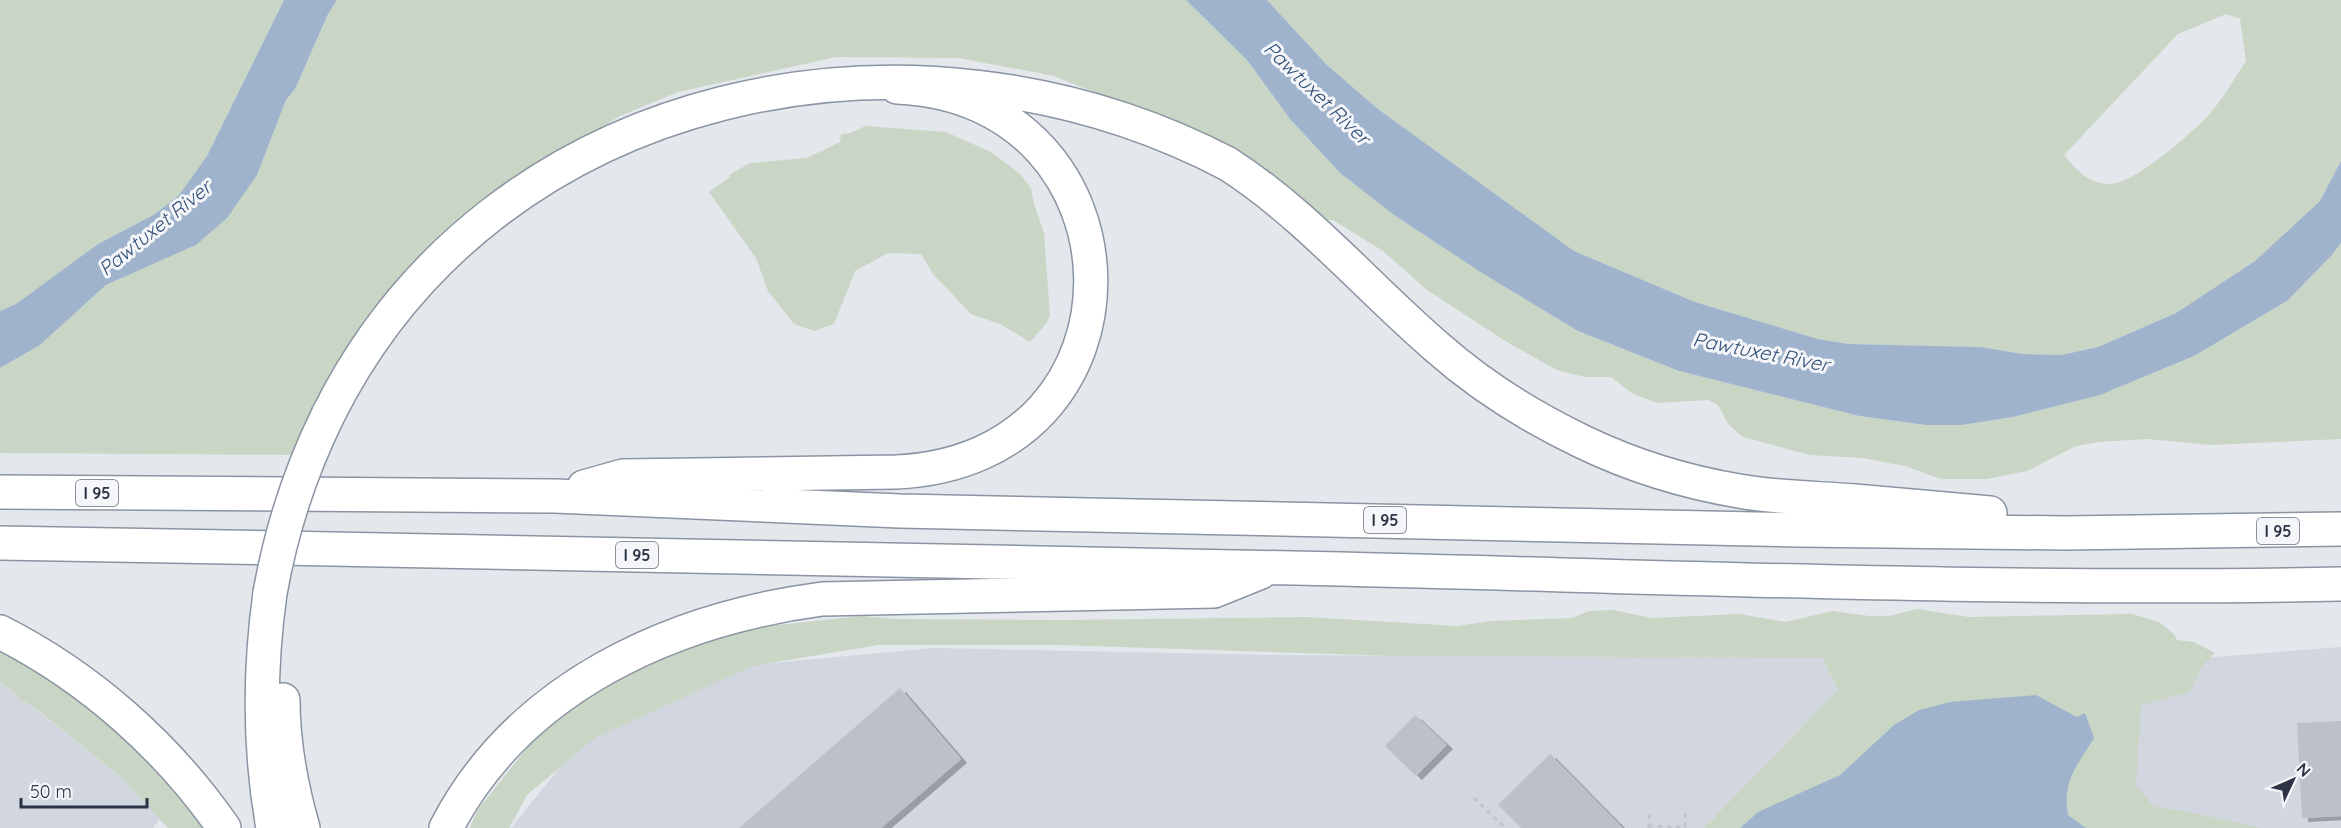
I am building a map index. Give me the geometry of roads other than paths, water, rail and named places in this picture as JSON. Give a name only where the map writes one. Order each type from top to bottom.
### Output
[{"type":"highway","points":[[273,828],[267,795],[261,717],[265,634],[280,594],[294,566],[326,464],[337,419],[340,390],[368,346],[423,274],[493,207],[544,170],[628,123],[660,109],[730,87],[802,73],[917,66],[989,74],[1058,88],[1093,99],[1197,145],[1261,187],[1292,211],[1437,348],[1479,380],[1560,431],[1645,468],[1708,485],[1773,495],[2216,532]]},
{"type":"highway","points":[[337,419],[377,368],[414,315],[455,269],[505,224],[556,187],[611,154],[702,116],[735,106],[808,92],[880,87],[940,91],[960,97],[1002,117],[1036,145],[1062,179],[1081,218],[1087,238],[1091,278],[1087,320],[1075,358],[1055,394],[1028,424],[1001,445],[968,460],[934,469],[896,472],[623,476],[555,496]]},
{"type":"highway","name":"I 95","points":[[0,492],[555,496],[900,511],[1787,530],[2066,533],[2341,529]]},
{"type":"highway","name":"I 95","points":[[0,543],[1273,567],[2069,586],[2341,584]]},
{"type":"highway","points":[[446,828],[466,793],[500,750],[517,732],[557,698],[607,666],[645,647],[694,628],[760,609],[822,599],[1214,591],[1273,567]]},
{"type":"highway","points":[[280,594],[283,711],[289,763],[303,828]]},
{"type":"highway","points":[[0,632],[62,668],[135,726],[177,769],[224,828]]},
{"type":"water","name":"Pawtuxet River","points":[[284,0],[337,0],[328,14],[295,89],[286,100],[257,175],[227,218],[196,245],[106,285],[40,345],[0,368],[0,311],[16,304],[98,244],[155,214],[179,195],[207,156]]},
{"type":"water","name":"Pawtuxet River","points":[[1186,0],[1267,0],[1326,64],[1378,109],[1574,251],[1695,302],[1818,339],[1849,344],[1981,347],[2023,354],[2061,355],[2098,347],[2176,313],[2255,261],[2320,201],[2341,161],[2341,243],[2287,301],[2194,356],[2100,395],[2013,417],[1962,425],[1926,425],[1859,416],[1679,371],[1578,331],[1482,273],[1394,215],[1340,173],[1290,119],[1247,60]]},
{"type":"water","points":[[2036,695],[2077,717],[2085,713],[2094,738],[2072,774],[2067,803],[2068,815],[2086,828],[1740,828],[1758,812],[1840,775],[1894,725],[1919,710],[1950,702]]}]
